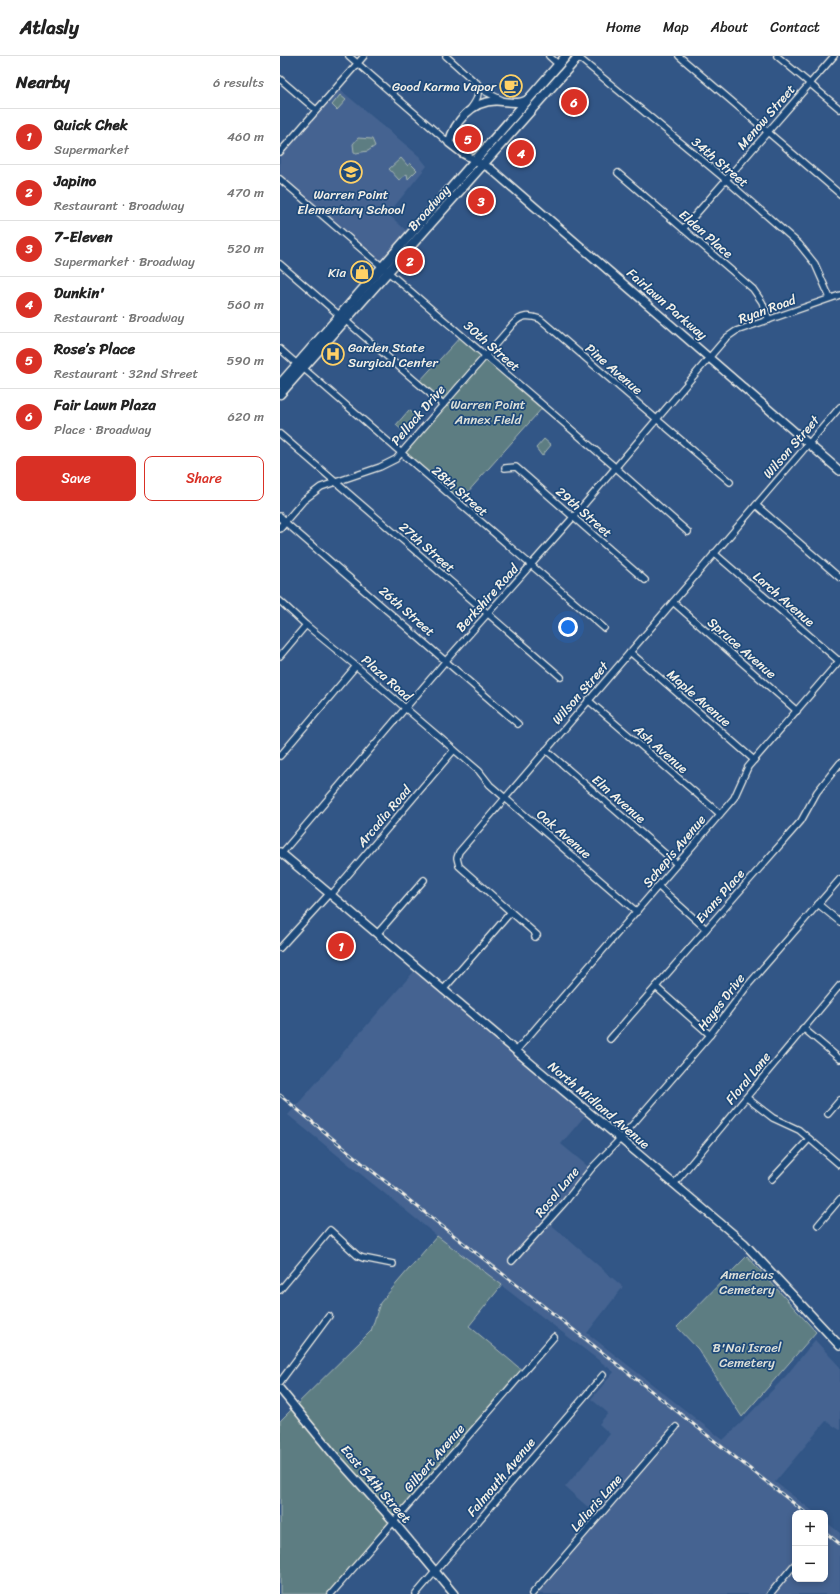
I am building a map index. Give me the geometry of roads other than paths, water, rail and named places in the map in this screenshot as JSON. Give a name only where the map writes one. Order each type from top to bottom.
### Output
[{"type":"main road","name":"Broadway","points":[[280,394],[300,366],[385,269],[475,160],[566,56]]},
{"type":"main road","name":"Broadway","points":[[385,269],[484,164],[578,56]]},
{"type":"main road","name":"Broadway","points":[[280,384],[300,366]]},
{"type":"street","points":[[349,56],[449,143],[454,126],[478,98],[477,83]]},
{"type":"street","points":[[280,152],[364,56]]},
{"type":"street","points":[[446,56],[492,96],[506,102]]},
{"type":"street","points":[[549,56],[559,64]]},
{"type":"street","name":"34th Street","points":[[578,56],[726,180],[799,244],[820,274],[830,298]]},
{"type":"street","points":[[678,56],[840,194]]},
{"type":"street","points":[[777,56],[840,109]]},
{"type":"street","name":"Menow Street","points":[[683,229],[834,56]]},
{"type":"street","points":[[280,79],[316,110]]},
{"type":"street","points":[[471,108],[482,103],[494,101],[519,102],[526,100],[533,94]]},
{"type":"street","name":"Fairlawn Parkway","points":[[449,143],[462,153],[490,168],[709,356],[840,471]]},
{"type":"street","name":"Elden Place","points":[[618,173],[753,289],[762,302],[769,320]]},
{"type":"street","name":"30th Street","points":[[280,179],[616,467],[688,532]]},
{"type":"street","points":[[280,264],[443,404]]},
{"type":"street","name":"Ryan Road","points":[[709,356],[731,334],[840,294]]},
{"type":"street","name":"Pine Avenue","points":[[486,356],[516,320],[526,315],[534,316],[540,319],[730,482]]},
{"type":"street","name":"28th Street","points":[[280,349],[400,454],[604,628]]},
{"type":"street","name":"Pellack Drive","points":[[280,528],[283,519],[321,487],[380,467],[396,459],[486,356]]},
{"type":"street","name":"Berkshire Road","points":[[281,853],[405,708],[574,517],[709,356]]},
{"type":"street","name":"Wilson Street","points":[[511,912],[459,866],[457,858],[458,852],[840,406]]},
{"type":"street","name":"27th Street","points":[[280,434],[561,677]]},
{"type":"street","name":"29th Street","points":[[505,468],[516,467],[646,580]]},
{"type":"street","points":[[756,505],[840,578]]},
{"type":"street","name":"26th Street","points":[[283,519],[518,724]]},
{"type":"street","name":"Larch Avenue","points":[[714,554],[840,661]]},
{"type":"street","name":"Plaza Road","points":[[280,601],[306,625],[479,771]]},
{"type":"street","name":"Spruce Avenue","points":[[672,602],[797,711]]},
{"type":"street","points":[[280,656],[306,625]]},
{"type":"street","name":"Maple Avenue","points":[[630,652],[754,760]]},
{"type":"street","name":"Schepis Avenue","points":[[516,1052],[734,798],[743,775],[754,760],[840,661]]},
{"type":"street","points":[[280,756],[356,666]]},
{"type":"street","name":"Ash Avenue","points":[[588,700],[720,814]]},
{"type":"street","name":"Arcadia Road","points":[[280,948],[330,895],[454,750]]},
{"type":"street","name":"Elm Avenue","points":[[546,750],[677,864]]},
{"type":"street","name":"Evans Place","points":[[610,1040],[800,820],[817,792],[840,763]]},
{"type":"street","name":"Oak Avenue","points":[[479,771],[490,785],[504,798],[636,912]]},
{"type":"street","name":"North Midland Avenue","points":[[281,853],[758,1256],[840,1346]]},
{"type":"street","name":"Hayes Drive","points":[[620,1139],[710,1035],[748,985],[840,879]]},
{"type":"street","points":[[377,934],[424,880]]},
{"type":"street","points":[[658,886],[706,929]]},
{"type":"street","points":[[818,904],[840,922]]},
{"type":"street","points":[[443,990],[511,912],[538,935],[535,938]]},
{"type":"street","name":"Floral Lane","points":[[674,1184],[840,985]]},
{"type":"street","points":[[656,987],[710,1035]]},
{"type":"street","points":[[803,1028],[840,1058]]},
{"type":"street","points":[[747,1098],[773,1118],[799,1130],[840,1165]]},
{"type":"street","points":[[828,1114],[840,1100]]},
{"type":"street","name":"Rosol Lane","points":[[512,1261],[565,1202],[591,1169],[620,1139]]},
{"type":"street","points":[[772,1180],[809,1139]]},
{"type":"street","points":[[818,1225],[840,1199]]},
{"type":"street","points":[[280,1290],[330,1230],[358,1256],[393,1264]]},
{"type":"street","points":[[280,1382],[329,1316]]},
{"type":"street","name":"Gilbert Avenue","points":[[331,1594],[554,1336]]},
{"type":"street","name":"Falmouth Avenue","points":[[416,1594],[603,1375]]},
{"type":"street","name":"East 54th Street","points":[[280,1388],[334,1454],[394,1522],[454,1594]]},
{"type":"street","name":"Leliaris Lane","points":[[532,1594],[676,1427]]},
{"type":"street","points":[[770,1594],[792,1568]]},
{"type":"railway","points":[[280,1095],[362,1163],[802,1510]]},
{"type":"railway","points":[[828,1534],[840,1544]]},
{"type":"place","name":"Good Karma Vapor","points":[[511,86]]},
{"type":"place","name":"Fair Lawn Plaza","points":[[574,102]]},
{"type":"place","name":"Rose’s Place","points":[[468,139]]},
{"type":"place","name":"Dunkin'","points":[[521,153]]},
{"type":"place","name":"Warren Point Elementary School","points":[[351,172]]},
{"type":"place","name":"7-Eleven","points":[[481,201]]},
{"type":"place","name":"Japino","points":[[410,261]]},
{"type":"place","name":"Kia","points":[[362,272]]},
{"type":"place","name":"Garden State Surgical Center","points":[[333,354]]},
{"type":"place","name":"Quick Chek","points":[[341,946]]},
{"type":"park label","name":"Warren Point Annex Field","points":[[488,412]]},
{"type":"park label","name":"Americus Cemetery","points":[[747,1282]]},
{"type":"park label","name":"B'Nai Israel Cemetery","points":[[747,1354]]}]
